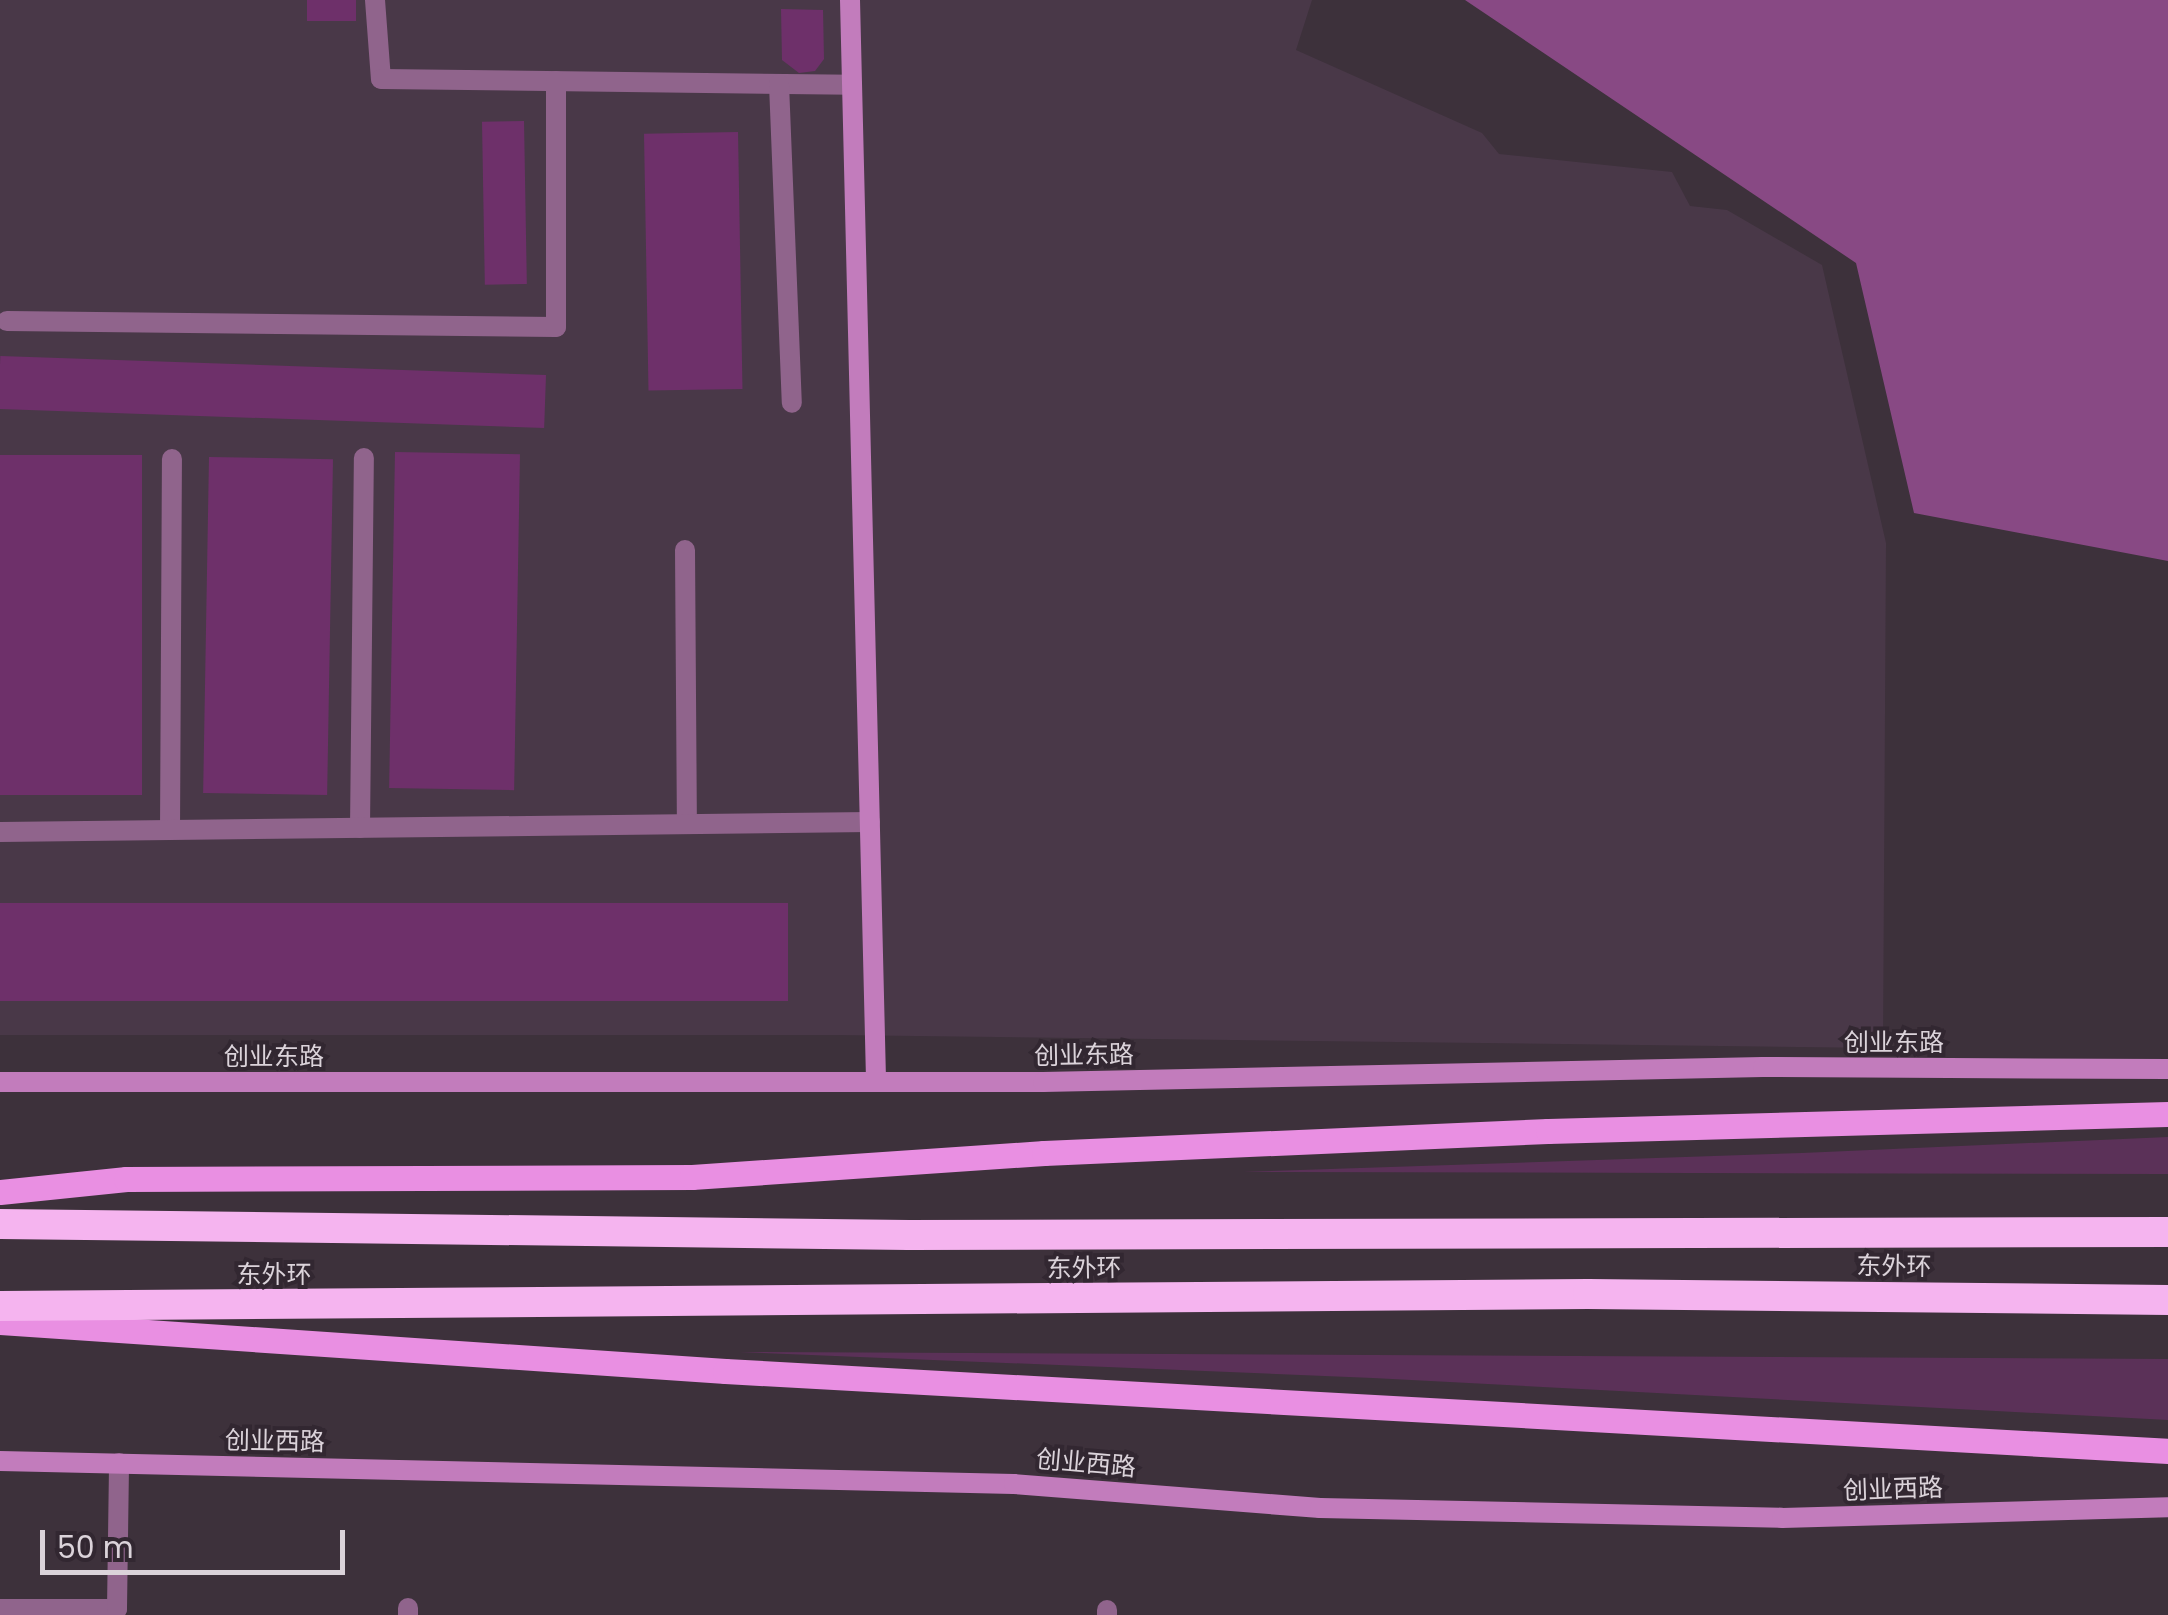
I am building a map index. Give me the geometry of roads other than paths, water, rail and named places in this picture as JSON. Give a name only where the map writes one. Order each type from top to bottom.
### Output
[{"type":"highway","name":"东外环","points":[[0,1224],[910,1235],[2168,1232]]},
{"type":"highway","name":"东外环","points":[[0,1306],[1588,1294],[2168,1300]]},
{"type":"main road","points":[[0,1192],[126,1179],[692,1177],[1044,1152],[1528,1131],[2168,1114]]},
{"type":"main road","points":[[0,1322],[744,1372],[2168,1451]]},
{"type":"street","points":[[375,0],[381,79],[852,85]]},
{"type":"street","points":[[850,0],[876,1082]]},
{"type":"street","points":[[7,321],[556,327],[556,81]]},
{"type":"street","points":[[779,84],[792,404]]},
{"type":"street","points":[[360,828],[364,458]]},
{"type":"street","points":[[170,830],[172,459]]},
{"type":"street","points":[[685,550],[687,824]]},
{"type":"street","points":[[0,832],[870,822]]},
{"type":"street","name":"创业东路","points":[[0,1082],[876,1082],[1763,1067],[2168,1069]]},
{"type":"street","name":"创业西路","points":[[0,1461],[1014,1484],[1320,1508],[1782,1518],[2168,1508]]},
{"type":"street","points":[[0,1609],[118,1610],[120,1464]]}]
